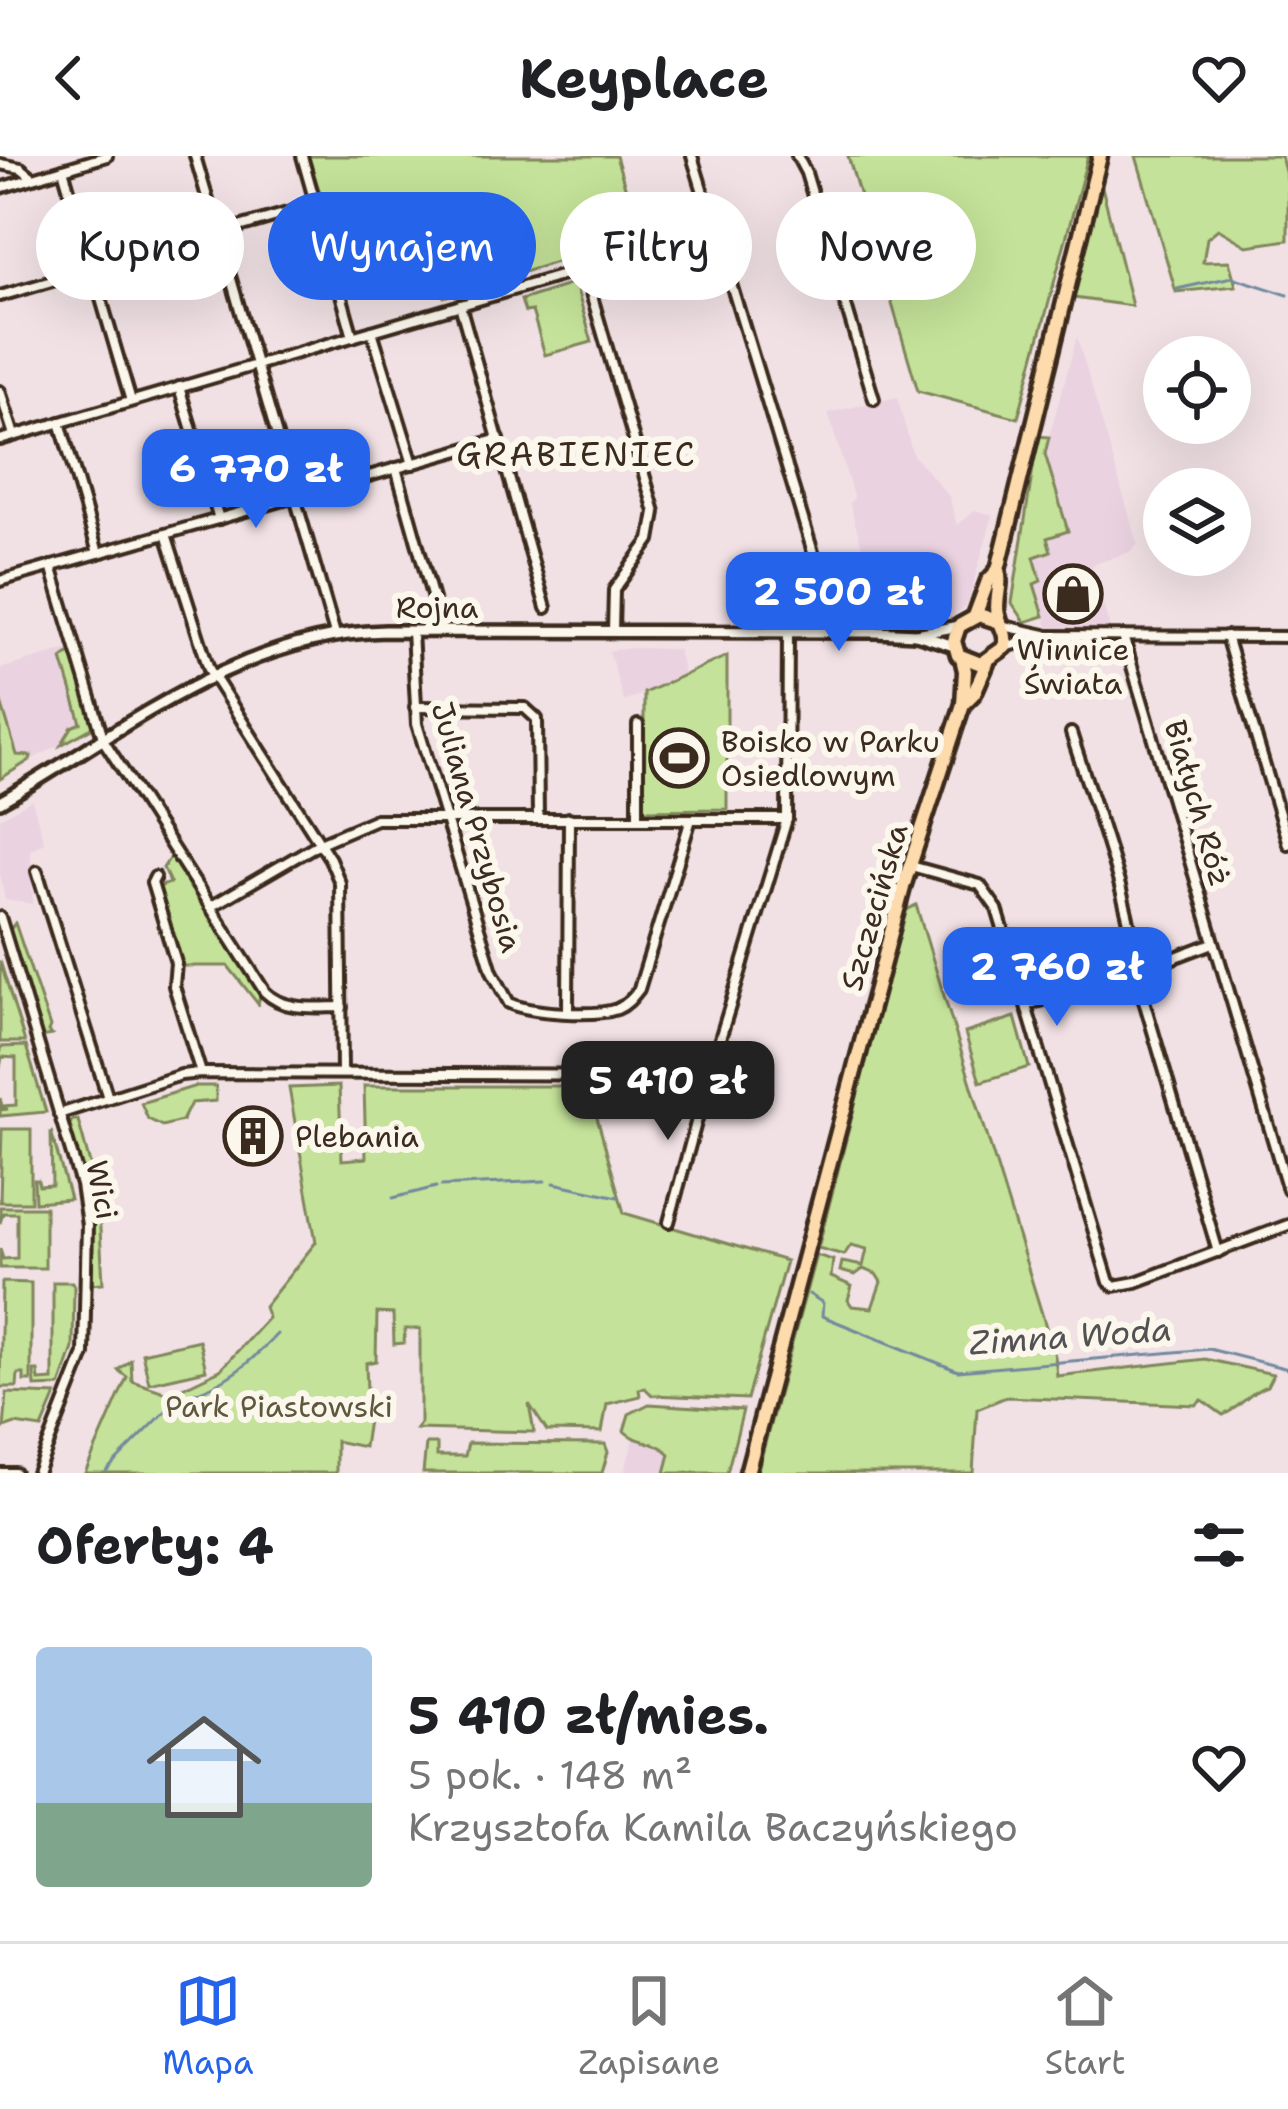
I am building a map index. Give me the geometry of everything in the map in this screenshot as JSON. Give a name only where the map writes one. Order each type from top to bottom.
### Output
[{"type":"main road","points":[[998,570],[988,581],[982,606],[959,626],[958,652],[976,664],[987,663],[1005,647],[997,607],[998,570],[1100,156]]},
{"type":"main road","points":[[975,616],[1002,624]]},
{"type":"main road","name":"Szczecińska","points":[[747,1473],[910,865],[963,704],[965,670],[958,652]]},
{"type":"main road","name":"Szczecińska","points":[[963,704],[974,693],[987,663]]},
{"type":"street","points":[[0,188],[107,156]]},
{"type":"street","points":[[195,156],[206,192]]},
{"type":"street","points":[[302,156],[312,192]]},
{"type":"street","points":[[692,156],[837,631]]},
{"type":"street","points":[[797,156],[874,399]]},
{"type":"street","points":[[0,164],[21,168],[32,177]]},
{"type":"street","points":[[63,169],[70,192]]},
{"type":"street","points":[[0,440],[571,272],[586,276],[655,512],[648,544],[614,590],[614,631]]},
{"type":"street","points":[[0,296],[36,286]]},
{"type":"street","points":[[101,300],[131,401]]},
{"type":"street","points":[[239,300],[335,634]]},
{"type":"street","points":[[342,300],[353,337]]},
{"type":"street","points":[[460,305],[547,608]]},
{"type":"street","points":[[373,331],[412,464]]},
{"type":"street","points":[[179,387],[219,519]]},
{"type":"street","points":[[0,391],[14,436]]},
{"type":"street","points":[[60,422],[98,553]]},
{"type":"street","points":[[0,581],[499,439]]},
{"type":"street","points":[[396,468],[442,631]]},
{"type":"street","points":[[166,534],[213,676],[336,872],[342,894],[342,1072]]},
{"type":"street","points":[[52,566],[104,740],[210,907],[272,999],[303,1007],[342,1007]]},
{"type":"street","points":[[1002,624],[1046,636]]},
{"type":"street","name":"Rojna","points":[[0,802],[213,676],[271,649],[335,634],[916,634],[959,626]]},
{"type":"street","name":"Juliana Przybosia","points":[[412,631],[417,724],[502,994],[523,1010],[610,1011],[626,1004],[638,989],[691,819]]},
{"type":"street","points":[[669,1222],[787,819],[788,631]]},
{"type":"street","name":"Rojna","points":[[916,634],[958,652]]},
{"type":"street","points":[[1005,647],[1046,636],[1288,637]]},
{"type":"street","name":"Białych Róż","points":[[1124,636],[1288,1190]]},
{"type":"street","points":[[1226,636],[1288,844]]},
{"type":"street","points":[[415,706],[533,712],[537,719],[538,818]]},
{"type":"street","points":[[638,725],[638,819]]},
{"type":"street","points":[[1071,733],[1113,867],[1218,1252]]},
{"type":"street","points":[[568,1011],[569,818]]},
{"type":"street","points":[[210,907],[320,842],[371,820],[787,819]]},
{"type":"street","points":[[910,865],[980,885],[990,894],[1109,1282],[1122,1286],[1288,1225]]},
{"type":"street","points":[[37,871],[108,1098]]},
{"type":"street","points":[[155,877],[152,884],[176,963],[174,986],[201,1073]]},
{"type":"street","name":"Wici","points":[[0,917],[86,1208],[83,1362],[37,1473]]},
{"type":"street","points":[[1027,1005],[1214,943]]},
{"type":"street","points":[[59,1114],[201,1073],[709,1075]]},
{"type":"street","points":[[0,1473],[15,1473]]},
{"type":"shaded area","points":[[1077,337],[1138,545],[1092,565],[1110,629],[1048,627],[1034,583],[1042,580],[1034,556],[1047,538],[1068,531],[1044,454]]},
{"type":"shaded area","points":[[897,397],[913,455],[949,496],[957,525],[975,510],[993,515],[967,605],[943,623],[844,613],[828,561],[863,550],[849,502],[854,499],[828,413]]},
{"type":"shaded area","points":[[69,649],[92,727],[20,766],[0,699],[0,669]]},
{"type":"shaded area","points":[[678,649],[684,675],[624,702],[609,651]]},
{"type":"shaded area","points":[[32,800],[44,842],[30,850],[33,904],[5,900],[0,873],[0,818]]},
{"type":"shaded area","points":[[634,1438],[680,1449],[677,1473],[624,1473]]},
{"type":"green space","points":[[308,156],[616,156],[627,192],[560,192],[560,261],[536,268],[536,192],[320,192]]},
{"type":"green space","points":[[848,156],[1088,156],[1018,418],[918,391],[891,300],[976,300],[976,192],[859,192]]},
{"type":"green space","points":[[1136,156],[1281,156],[1288,183],[1288,240],[1247,246],[1218,229],[1207,238],[1203,262],[1229,261],[1236,286],[1176,292]]},
{"type":"green space","points":[[1098,186],[1132,306],[1074,298],[1071,293]]},
{"type":"green space","points":[[560,288],[560,300],[580,300],[592,342],[545,355],[532,311],[525,312],[521,300],[536,300],[536,295]]},
{"type":"green space","points":[[1038,436],[1049,437],[1045,454],[1068,531],[1047,538],[1051,551],[1034,557],[1041,581],[1034,584],[1044,616],[1025,622],[1012,603]]},
{"type":"green space","points":[[74,650],[97,725],[61,745],[72,727],[81,723],[62,659]]},
{"type":"green space","points":[[727,656],[727,809],[644,810],[644,693]]},
{"type":"green space","points":[[0,699],[17,755],[31,756],[0,779]]},
{"type":"green space","points":[[172,854],[261,992],[258,1004],[228,966],[182,966],[156,888],[170,883],[163,868]]},
{"type":"green space","points":[[916,905],[1055,1356],[1057,1376],[1205,1359],[1273,1374],[1267,1386],[1229,1412],[1223,1415],[1202,1400],[1196,1405],[1006,1397],[977,1409],[973,1473],[757,1473],[816,1255],[833,1260],[831,1277],[852,1286],[848,1300],[852,1306],[872,1308],[881,1282],[863,1269],[855,1275],[840,1271],[842,1262],[863,1266],[867,1249],[851,1245],[844,1255],[818,1248],[905,911]]},
{"type":"green space","points":[[15,923],[52,1035],[41,1037],[9,931]]},
{"type":"green space","points":[[0,961],[25,1042],[0,1042]]},
{"type":"green space","points":[[1015,1017],[1029,1067],[980,1082],[965,1033]]},
{"type":"green space","points":[[26,1046],[46,1112],[0,1116],[0,1110],[8,1109],[0,1108],[0,1098],[2,1106],[16,1105],[16,1058],[2,1057],[0,1068],[0,1047]]},
{"type":"green space","points":[[196,1086],[216,1086],[216,1101],[191,1103],[182,1121],[162,1126],[148,1119],[141,1103]]},
{"type":"green space","name":"Park Piastowski","points":[[339,1086],[342,1160],[366,1158],[364,1086],[588,1086],[624,1213],[786,1261],[747,1399],[652,1395],[645,1388],[639,1389],[640,1396],[607,1404],[602,1432],[547,1431],[529,1404],[534,1432],[416,1429],[420,1424],[420,1329],[405,1329],[404,1343],[394,1344],[393,1314],[377,1313],[376,1361],[366,1363],[364,1447],[336,1441],[336,1473],[85,1473],[127,1377],[118,1370],[131,1360],[132,1381],[170,1394],[220,1370],[268,1318],[264,1307],[316,1242],[289,1088]]},
{"type":"green space","points":[[72,1120],[78,1120],[98,1193],[103,1283],[91,1284],[87,1190],[69,1127]]},
{"type":"green space","points":[[2,1129],[31,1129],[31,1202],[0,1202]]},
{"type":"green space","points":[[51,1131],[70,1199],[35,1202],[34,1180],[39,1186],[52,1185]]},
{"type":"green space","points":[[0,1207],[45,1207],[45,1268],[0,1268],[0,1249],[3,1259],[17,1258],[17,1213],[3,1213],[0,1223]]},
{"type":"green space","points":[[2,1282],[31,1283],[31,1381],[18,1374],[17,1387],[0,1387]]},
{"type":"green space","points":[[53,1282],[74,1286],[73,1348],[60,1386],[35,1387],[34,1371],[39,1381],[53,1380]]},
{"type":"green space","points":[[199,1340],[206,1370],[149,1383],[142,1353]]},
{"type":"green space","points":[[7,1393],[56,1395],[42,1428],[15,1424],[4,1428]]},
{"type":"green space","points":[[649,1404],[743,1410],[727,1473],[665,1473],[670,1454],[624,1431],[629,1414]]},
{"type":"green space","points":[[468,1443],[605,1444],[608,1452],[602,1473],[423,1473],[426,1444],[437,1444],[437,1456],[465,1456]]},
{"type":"waterway","points":[[1177,289],[1232,277],[1288,295]]},
{"type":"waterway","name":"Zimna Woda","points":[[441,1186],[545,1181]]},
{"type":"waterway","name":"Zimna Woda","points":[[554,1183],[618,1197]]},
{"type":"waterway","name":"Zimna Woda","points":[[393,1198],[436,1187]]},
{"type":"waterway","name":"Zimna Woda","points":[[809,1294],[823,1303],[822,1316],[958,1371],[1209,1349],[1288,1369]]},
{"type":"waterway","name":"Zimna Woda","points":[[187,1395],[236,1372],[277,1334]]},
{"type":"waterway","name":"Zimna Woda","points":[[106,1471],[176,1401]]},
{"type":"place","name":"Winnice Świata","points":[[1073,594]]},
{"type":"place","name":"Boisko w Parku Osiedlowym","points":[[679,758]]},
{"type":"place","name":"Plebania","points":[[253,1136]]},
{"type":"district","name":"GRABIENIEC","points":[[577,454]]}]
